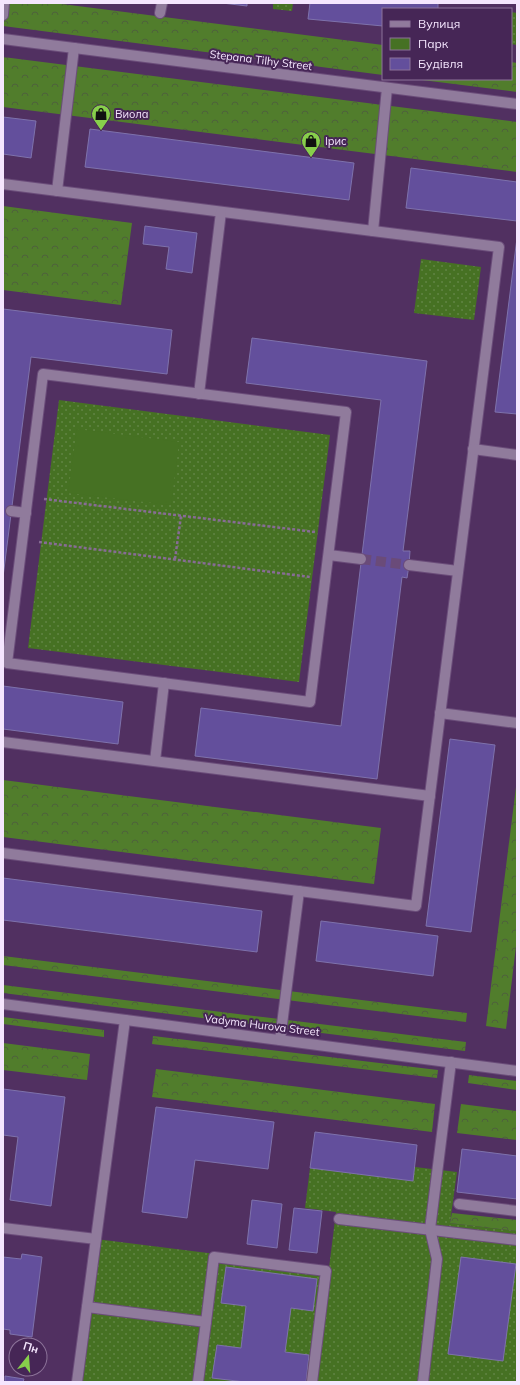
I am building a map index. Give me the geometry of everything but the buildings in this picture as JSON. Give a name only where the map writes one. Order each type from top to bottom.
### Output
[{"type":"street","points":[[3,14],[4,3]]},
{"type":"street","name":"Stepana Tilhy Street","points":[[3,39],[517,104]]},
{"type":"street","points":[[57,191],[74,48]]},
{"type":"street","points":[[373,231],[387,88]]},
{"type":"street","points":[[3,184],[499,247],[416,906],[3,853]]},
{"type":"street","points":[[199,394],[222,212]]},
{"type":"street","points":[[43,374],[199,394],[346,412],[310,702],[7,663],[43,374]]},
{"type":"street","points":[[474,449],[517,455]]},
{"type":"street","points":[[11,511],[26,512]]},
{"type":"street","points":[[329,555],[362,559]]},
{"type":"street","points":[[409,565],[458,571]]},
{"type":"street","points":[[155,761],[164,683]]},
{"type":"street","points":[[440,714],[517,723]]},
{"type":"street","points":[[3,742],[430,796]]},
{"type":"street","points":[[280,1040],[299,890]]},
{"type":"street","name":"Vadyma Hurova Street","points":[[3,1004],[517,1071]]},
{"type":"street","points":[[77,1382],[125,1020]]},
{"type":"street","points":[[423,1382],[437,1259],[430,1229],[451,1062]]},
{"type":"street","points":[[459,1204],[517,1211]]},
{"type":"street","points":[[339,1219],[517,1240]]},
{"type":"street","points":[[3,1228],[96,1239]]},
{"type":"street","points":[[198,1382],[214,1257],[326,1271],[312,1382]]},
{"type":"street","points":[[87,1307],[206,1322]]},
{"type":"path","points":[[28,497],[331,534]]},
{"type":"path","points":[[175,559],[181,516]]},
{"type":"path","points":[[22,540],[326,579]]},
{"type":"green space","points":[[3,3],[54,3],[382,45],[382,75],[3,26]]},
{"type":"green space","points":[[273,3],[293,3],[292,11],[273,9]]},
{"type":"green space","points":[[512,12],[517,13],[517,45],[512,44]]},
{"type":"green space","points":[[3,57],[517,122],[517,172],[3,107]]},
{"type":"green space","points":[[512,62],[517,63],[517,92],[422,80],[512,80]]},
{"type":"green space","points":[[3,206],[132,223],[121,305],[3,290]]},
{"type":"green space","points":[[421,259],[481,267],[474,320],[414,313]]},
{"type":"green space","points":[[59,400],[330,435],[299,682],[28,648]]},
{"type":"green space","points":[[77,429],[179,442],[171,505],[68,493]]},
{"type":"green space","points":[[517,779],[517,938],[506,1029],[486,1026]]},
{"type":"green space","points":[[3,780],[381,828],[374,884],[3,837]]},
{"type":"green space","points":[[3,956],[467,1013],[466,1022],[3,965]]},
{"type":"green space","points":[[3,985],[466,1042],[465,1051],[3,993]]},
{"type":"green space","points":[[3,1017],[104,1030],[104,1037],[3,1024]]},
{"type":"green space","points":[[153,1036],[438,1070],[437,1078],[152,1044]]},
{"type":"green space","points":[[3,1043],[90,1054],[87,1080],[3,1070]]},
{"type":"green space","points":[[156,1069],[435,1104],[432,1132],[152,1097]]},
{"type":"green space","points":[[469,1075],[517,1081],[517,1090],[468,1083]]},
{"type":"green space","points":[[461,1104],[517,1111],[517,1140],[457,1133]]},
{"type":"green space","points":[[415,1167],[457,1172],[450,1223],[517,1231],[517,1382],[77,1382],[96,1239],[329,1268],[336,1212],[305,1208],[310,1168],[412,1181]]},
{"type":"green space","points":[[452,1213],[517,1220],[517,1231],[450,1223]]},
{"type":"tunnel","points":[[361,559],[409,565]]},
{"type":"place","name":"Виола","points":[[101,131]]},
{"type":"place","name":"Ірис","points":[[311,158]]}]
